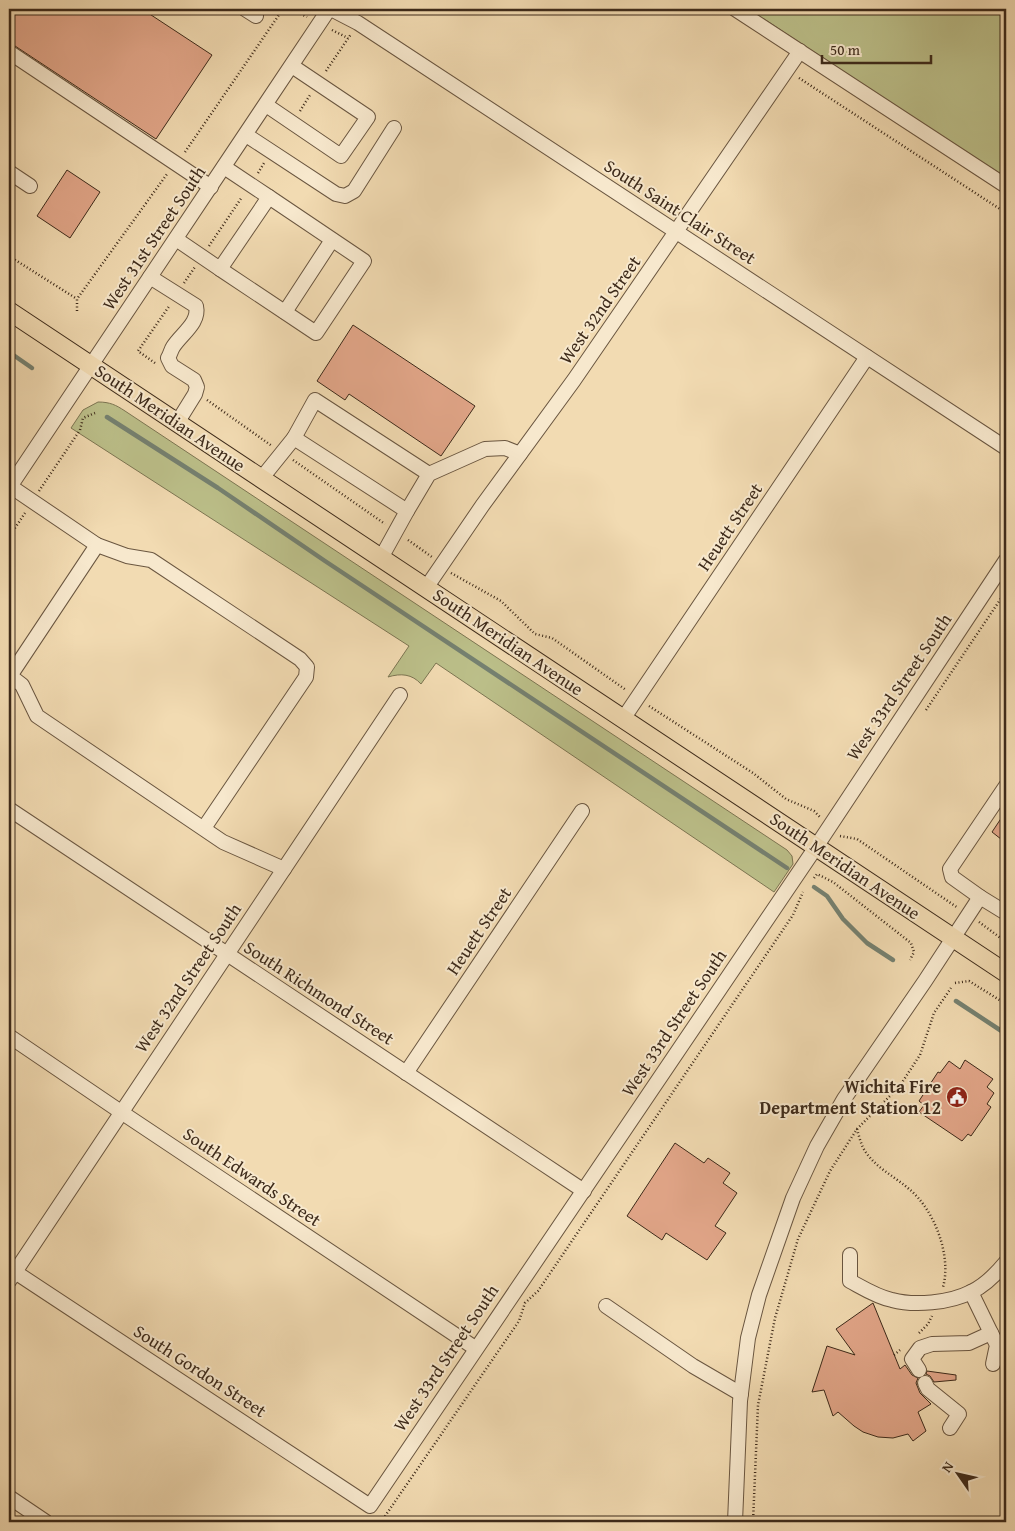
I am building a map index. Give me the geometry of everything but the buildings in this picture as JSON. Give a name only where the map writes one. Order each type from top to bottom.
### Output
[{"type":"main road","name":"South Meridian Avenue","points":[[9,311],[1006,973]]},
{"type":"street","name":"West 31st Street South","points":[[10,487],[330,9]]},
{"type":"street","name":"South Saint Clair Street","points":[[330,9],[358,23],[1006,448]]},
{"type":"street","points":[[735,9],[1006,186]]},
{"type":"street","name":"West 32nd Street","points":[[426,588],[482,506],[574,380],[800,51]]},
{"type":"street","points":[[9,52],[211,187]]},
{"type":"street","points":[[266,105],[341,156],[368,117],[292,66]]},
{"type":"street","points":[[246,134],[336,194],[346,196],[354,191],[394,128]]},
{"type":"street","points":[[176,240],[316,333],[364,261],[224,167]]},
{"type":"street","points":[[9,172],[30,186]]},
{"type":"street","points":[[220,269],[269,198]]},
{"type":"street","points":[[285,312],[332,240]]},
{"type":"street","points":[[150,277],[196,306],[198,313],[195,320],[172,348],[168,358],[172,366],[194,380],[197,387],[195,394],[177,423]]},
{"type":"street","name":"Heuett Street","points":[[623,718],[867,357]]},
{"type":"street","points":[[261,479],[294,438],[315,400],[429,474]]},
{"type":"street","points":[[294,438],[407,511]]},
{"type":"street","points":[[381,558],[429,474],[485,449],[505,448],[520,454]]},
{"type":"street","points":[[10,487],[97,545],[127,556],[151,560],[300,659],[307,667],[306,677],[204,828]]},
{"type":"street","points":[[97,545],[10,675],[22,685],[37,716],[223,842],[284,869]]},
{"type":"street","name":"West 33rd Street South","points":[[370,1506],[816,847],[1006,560]]},
{"type":"street","name":"West 32nd Street South","points":[[11,1274],[400,695]]},
{"type":"street","points":[[1006,786],[950,869],[952,877],[980,898],[1006,913]]},
{"type":"street","name":"South Richmond Street","points":[[9,809],[584,1191]]},
{"type":"street","name":"Heuett Street","points":[[406,1073],[582,811]]},
{"type":"street","points":[[735,1522],[740,1394],[748,1338],[759,1295],[793,1198],[817,1146],[844,1099],[980,898]]},
{"type":"street","name":"South Edwards Street","points":[[9,1036],[476,1348]]},
{"type":"street","points":[[850,1254],[850,1281],[892,1301],[914,1303],[939,1302],[971,1292],[999,1271],[1006,1262]]},
{"type":"street","name":"South Gordon Street","points":[[11,1274],[370,1506]]},
{"type":"street","points":[[971,1292],[998,1342],[993,1364]]},
{"type":"street","points":[[606,1306],[694,1366],[740,1394]]},
{"type":"street","points":[[950,1428],[958,1414],[928,1388],[912,1359],[920,1348],[932,1344],[998,1342]]},
{"type":"street","points":[[9,1497],[46,1522]]},
{"type":"path","points":[[798,77],[1006,213]]},
{"type":"path","points":[[9,256],[77,299]]},
{"type":"path","points":[[9,537],[80,430],[83,418],[95,413]]},
{"type":"path","points":[[926,710],[1006,591]]},
{"type":"path","points":[[811,880],[818,874],[833,882],[911,943],[914,952],[910,960]]},
{"type":"path","points":[[381,1522],[519,1321],[526,1303],[538,1291],[612,1185],[793,916],[805,887]]},
{"type":"path","points":[[955,983],[969,981],[1006,1004]]},
{"type":"path","points":[[753,1522],[758,1405],[775,1318],[798,1239],[830,1171],[856,1129],[899,1087],[920,1055],[934,1012],[951,988]]},
{"type":"path","points":[[856,1129],[865,1150],[879,1167],[909,1189],[925,1204],[938,1230],[944,1254],[945,1281],[939,1302],[928,1324],[916,1337]]},
{"type":"path","points":[[894,1355],[902,1349]]},
{"type":"green space","points":[[749,9],[1006,9],[1006,179]]},
{"type":"green space","points":[[98,402],[113,404],[119,407],[787,850],[792,856],[793,864],[774,892],[436,663],[421,684],[414,678],[406,675],[388,677],[409,646],[71,428],[83,410]]},
{"type":"waterway","points":[[9,352],[32,368]]},
{"type":"waterway","points":[[107,417],[218,488],[787,868]]},
{"type":"waterway","points":[[814,887],[827,896],[843,919],[867,943],[893,960]]},
{"type":"waterway","points":[[956,1001],[1006,1034]]},
{"type":"place","name":"Wichita Fire Department Station 12","points":[[957,1097]]}]
